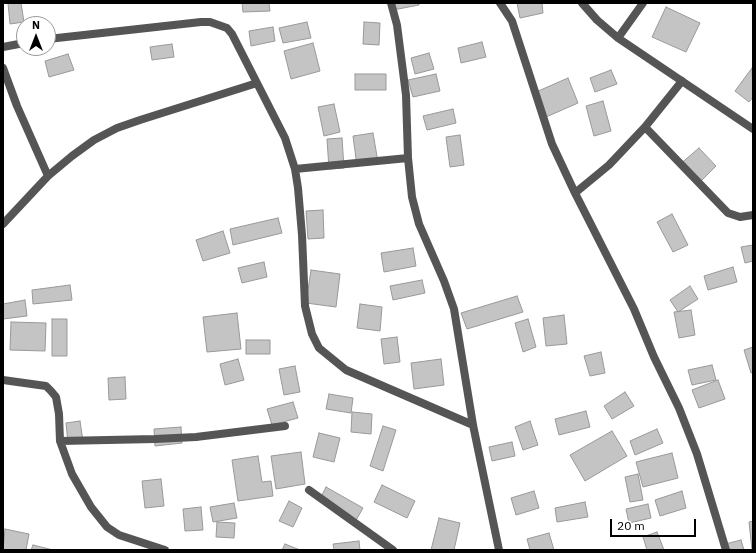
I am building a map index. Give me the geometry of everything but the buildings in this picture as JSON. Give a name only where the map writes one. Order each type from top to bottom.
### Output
[{"type":"street","points":[[391,3],[397,25],[406,95],[408,158],[412,197],[419,224],[444,281],[454,309],[473,425],[499,550]]},
{"type":"street","points":[[500,3],[512,21],[552,144],[575,194],[634,309],[654,357],[678,408],[697,454],[726,550]]},
{"type":"street","points":[[582,3],[597,20],[618,38],[753,129]]},
{"type":"street","points":[[618,38],[643,3]]},
{"type":"street","points":[[56,38],[210,22],[227,28],[232,34],[285,138],[295,169],[300,212],[306,306],[312,334],[319,348],[346,370],[473,425]]},
{"type":"street","points":[[3,47],[16,45]]},
{"type":"street","points":[[3,68],[17,106],[48,176]]},
{"type":"street","points":[[575,194],[609,165],[644,127],[682,81]]},
{"type":"street","points":[[3,224],[48,176],[94,140],[117,128],[257,83]]},
{"type":"street","points":[[644,127],[728,213],[740,217],[753,215]]},
{"type":"street","points":[[295,169],[408,158]]},
{"type":"street","points":[[3,380],[46,386],[51,391],[56,397],[59,414],[60,441],[72,474],[91,507],[107,526],[119,535],[165,550]]},
{"type":"street","points":[[60,441],[155,439],[285,426]]},
{"type":"street","points":[[309,490],[393,550]]}]
